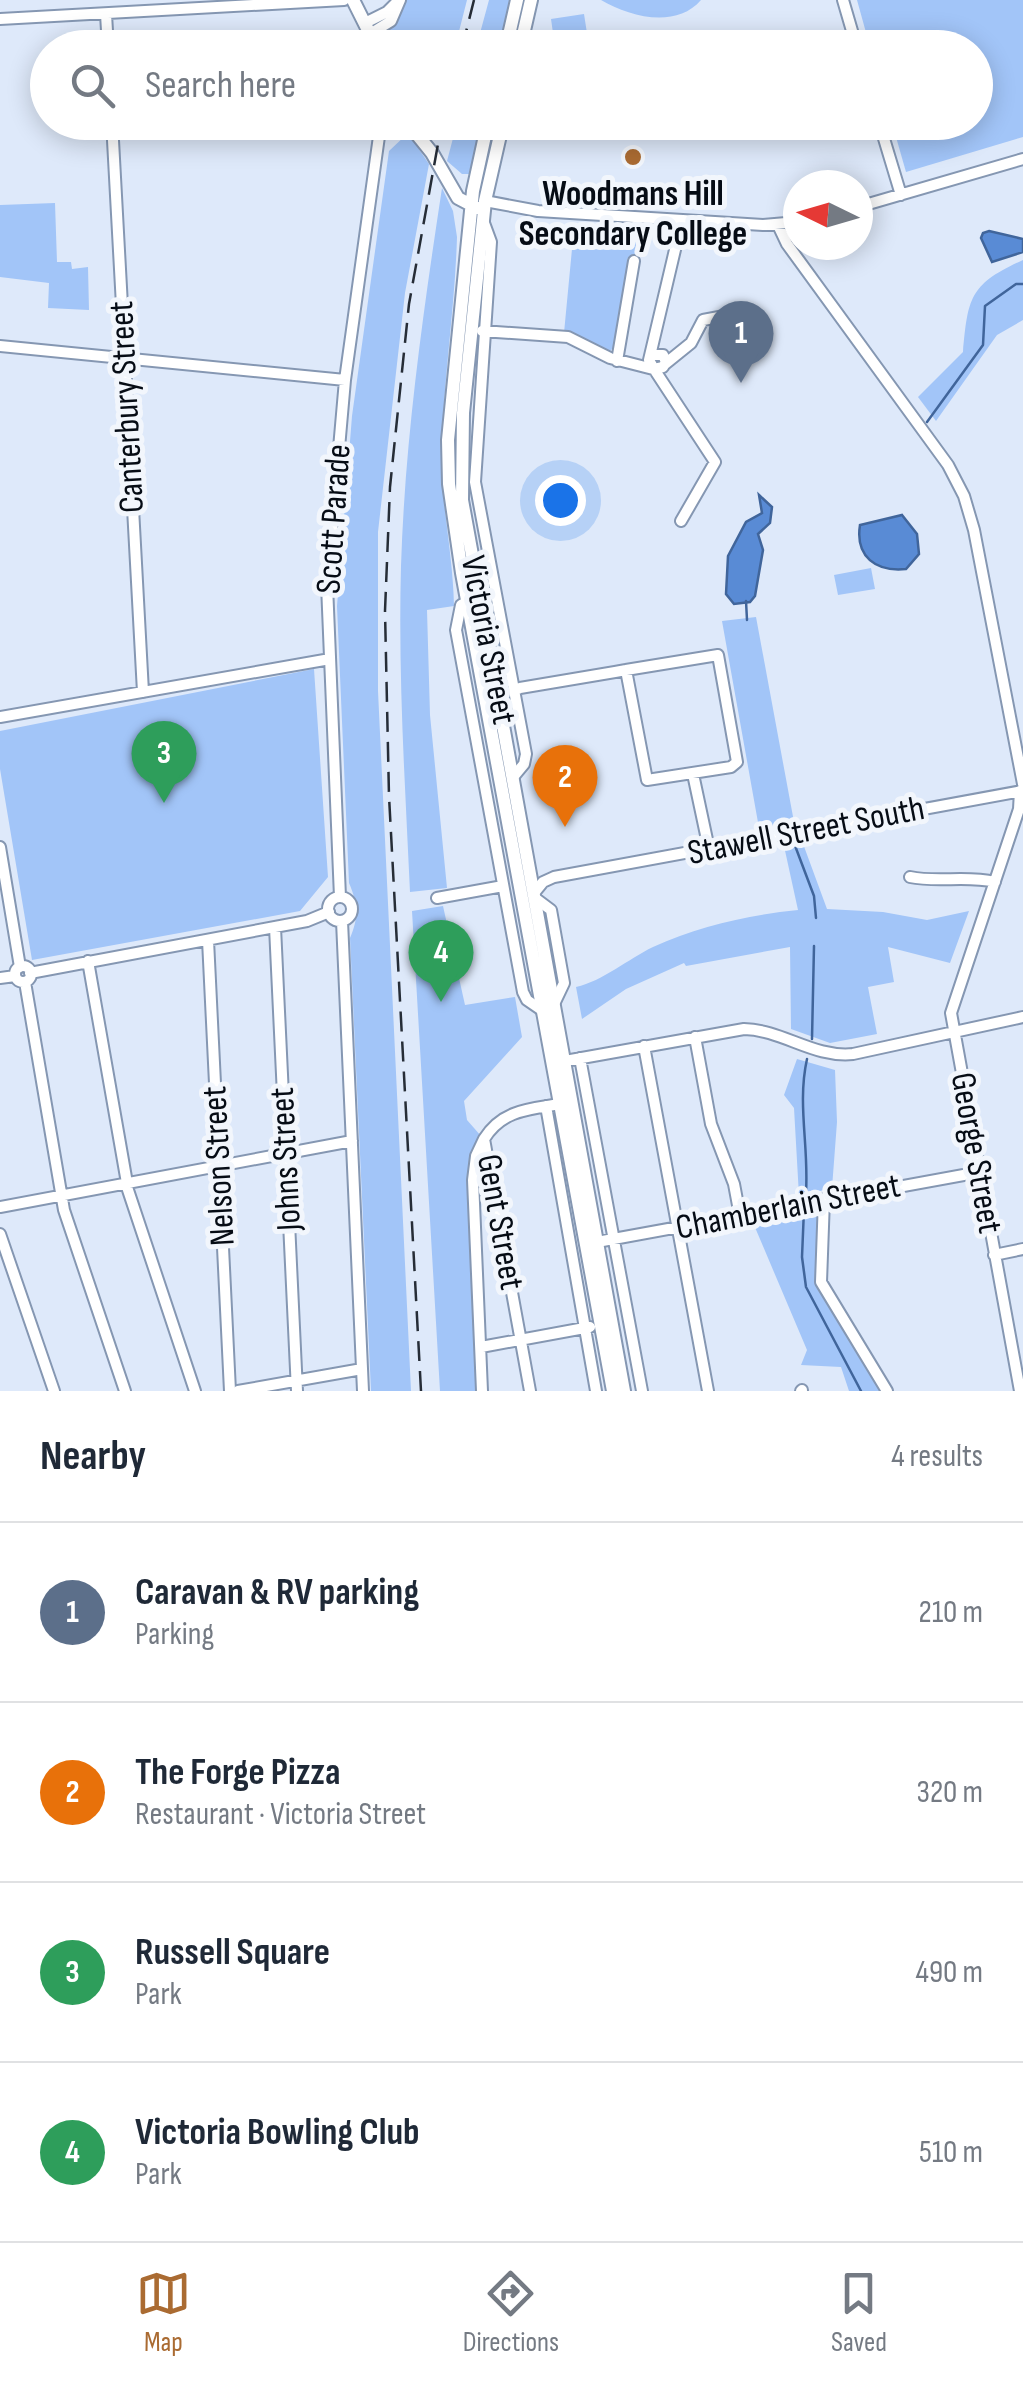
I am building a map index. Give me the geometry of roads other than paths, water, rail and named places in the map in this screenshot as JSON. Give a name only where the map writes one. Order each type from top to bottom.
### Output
[{"type":"main road","points":[[354,0],[368,30]]},
{"type":"main road","points":[[510,30],[517,0]]},
{"type":"main road","points":[[524,30],[531,0]]},
{"type":"main road","points":[[422,140],[479,208]]},
{"type":"main road","points":[[427,140],[432,153]]},
{"type":"main road","name":"Victoria Street","points":[[484,140],[477,171],[478,330],[461,472],[462,500],[474,600],[548,1008],[624,1391]]},
{"type":"main road","name":"Victoria Street","points":[[498,140],[460,298],[448,465],[452,519],[514,776],[532,877]]},
{"type":"main road","points":[[446,172],[465,184],[477,171]]},
{"type":"main road","points":[[446,172],[465,213],[460,298]]},
{"type":"main road","points":[[454,193],[479,208]]},
{"type":"main road","points":[[530,894],[532,877]]},
{"type":"main road","name":"Victoria Street","points":[[557,1054],[553,1105],[613,1391]]},
{"type":"street","points":[[0,18],[344,0]]},
{"type":"street","points":[[377,30],[399,0]]},
{"type":"street","points":[[842,0],[851,30]]},
{"type":"street","points":[[106,14],[107,30]]},
{"type":"street","name":"Canterbury Street","points":[[113,140],[143,692]]},
{"type":"street","name":"Scott Parade","points":[[340,897],[327,584],[345,380],[379,140]]},
{"type":"street","name":"Scott Parade","points":[[378,144],[381,140]]},
{"type":"street","points":[[885,140],[900,195]]},
{"type":"street","points":[[873,203],[1023,160]]},
{"type":"street","points":[[479,208],[783,224]]},
{"type":"street","points":[[679,220],[656,334],[658,361],[668,386],[714,462],[681,521]]},
{"type":"street","points":[[778,225],[787,244],[940,454],[964,496],[974,530],[1022,788]]},
{"type":"street","points":[[619,361],[634,261]]},
{"type":"street","points":[[514,776],[526,758],[475,478],[478,330],[568,337],[619,361],[658,361],[691,343],[705,319],[735,314],[752,317]]},
{"type":"street","points":[[0,346],[345,380]]},
{"type":"street","points":[[495,595],[461,605],[456,630],[524,995],[548,1008],[564,986],[550,906],[530,894]]},
{"type":"street","points":[[514,691],[626,670],[718,655],[736,762],[731,767],[648,780],[626,670]]},
{"type":"street","points":[[0,717],[330,658]]},
{"type":"street","points":[[693,774],[709,849]]},
{"type":"street","name":"Stawell Street South","points":[[530,894],[548,879],[1022,788]]},
{"type":"street","name":"George Street","points":[[1020,1391],[954,1033],[952,1004],[1020,809],[1022,788]]},
{"type":"street","points":[[0,847],[61,1195],[125,1391]]},
{"type":"street","name":"Stawell Street South","points":[[532,877],[589,871]]},
{"type":"street","points":[[910,877],[972,877],[995,882]]},
{"type":"street","points":[[437,898],[503,886]]},
{"type":"street","points":[[340,897],[352,906],[349,918],[342,921],[332,918],[329,912],[330,902],[340,897]]},
{"type":"street","points":[[0,978],[307,921],[329,912]]},
{"type":"street","points":[[342,921],[363,1391]]},
{"type":"street","name":"Johns Street","points":[[275,927],[297,1386]]},
{"type":"street","name":"Nelson Street","points":[[208,940],[230,1391]]},
{"type":"street","points":[[88,961],[126,1183],[196,1391]]},
{"type":"street","points":[[557,1054],[580,1058],[753,1029],[838,1055],[1023,1017]]},
{"type":"street","points":[[696,1037],[712,1124],[734,1184],[740,1216]]},
{"type":"street","points":[[644,1046],[708,1391]]},
{"type":"street","points":[[580,1058],[642,1391]]},
{"type":"street","points":[[553,1105],[596,1391]]},
{"type":"street","name":"Gent Street","points":[[530,1391],[484,1139],[505,1116],[553,1105]]},
{"type":"street","points":[[482,1391],[472,1180],[484,1139]]},
{"type":"street","points":[[0,1207],[352,1141]]},
{"type":"street","name":"Chamberlain Street","points":[[597,1242],[980,1172]]},
{"type":"street","points":[[824,1199],[821,1282],[887,1391]]},
{"type":"street","points":[[0,1234],[54,1391]]},
{"type":"street","points":[[994,1255],[1023,1249]]},
{"type":"street","points":[[481,1347],[601,1324]]},
{"type":"street","points":[[238,1391],[297,1386],[362,1369]]},
{"type":"waterway","points":[[927,422],[983,345],[985,306],[1016,284],[1023,284]]},
{"type":"waterway","points":[[746,601],[747,620]]},
{"type":"waterway","points":[[794,843],[814,896],[816,918]]},
{"type":"waterway","points":[[812,1039],[814,946]]},
{"type":"waterway","points":[[806,1192],[803,1092],[807,1059]]},
{"type":"waterway","points":[[804,1209],[802,1257],[806,1287],[861,1391]]},
{"type":"railway","points":[[466,30],[474,0]]},
{"type":"railway","points":[[421,1391],[389,796],[385,611],[390,487],[409,304],[439,140]]},
{"type":"place","name":"Woodmans Hill Secondary College","points":[[633,157]]},
{"type":"place","name":"Caravan & RV parking","points":[[741,383]]},
{"type":"place","name":"Russell Square","points":[[164,803]]},
{"type":"place","name":"The Forge Pizza","points":[[565,827]]},
{"type":"place","name":"Victoria Bowling Club","points":[[441,1002]]}]
